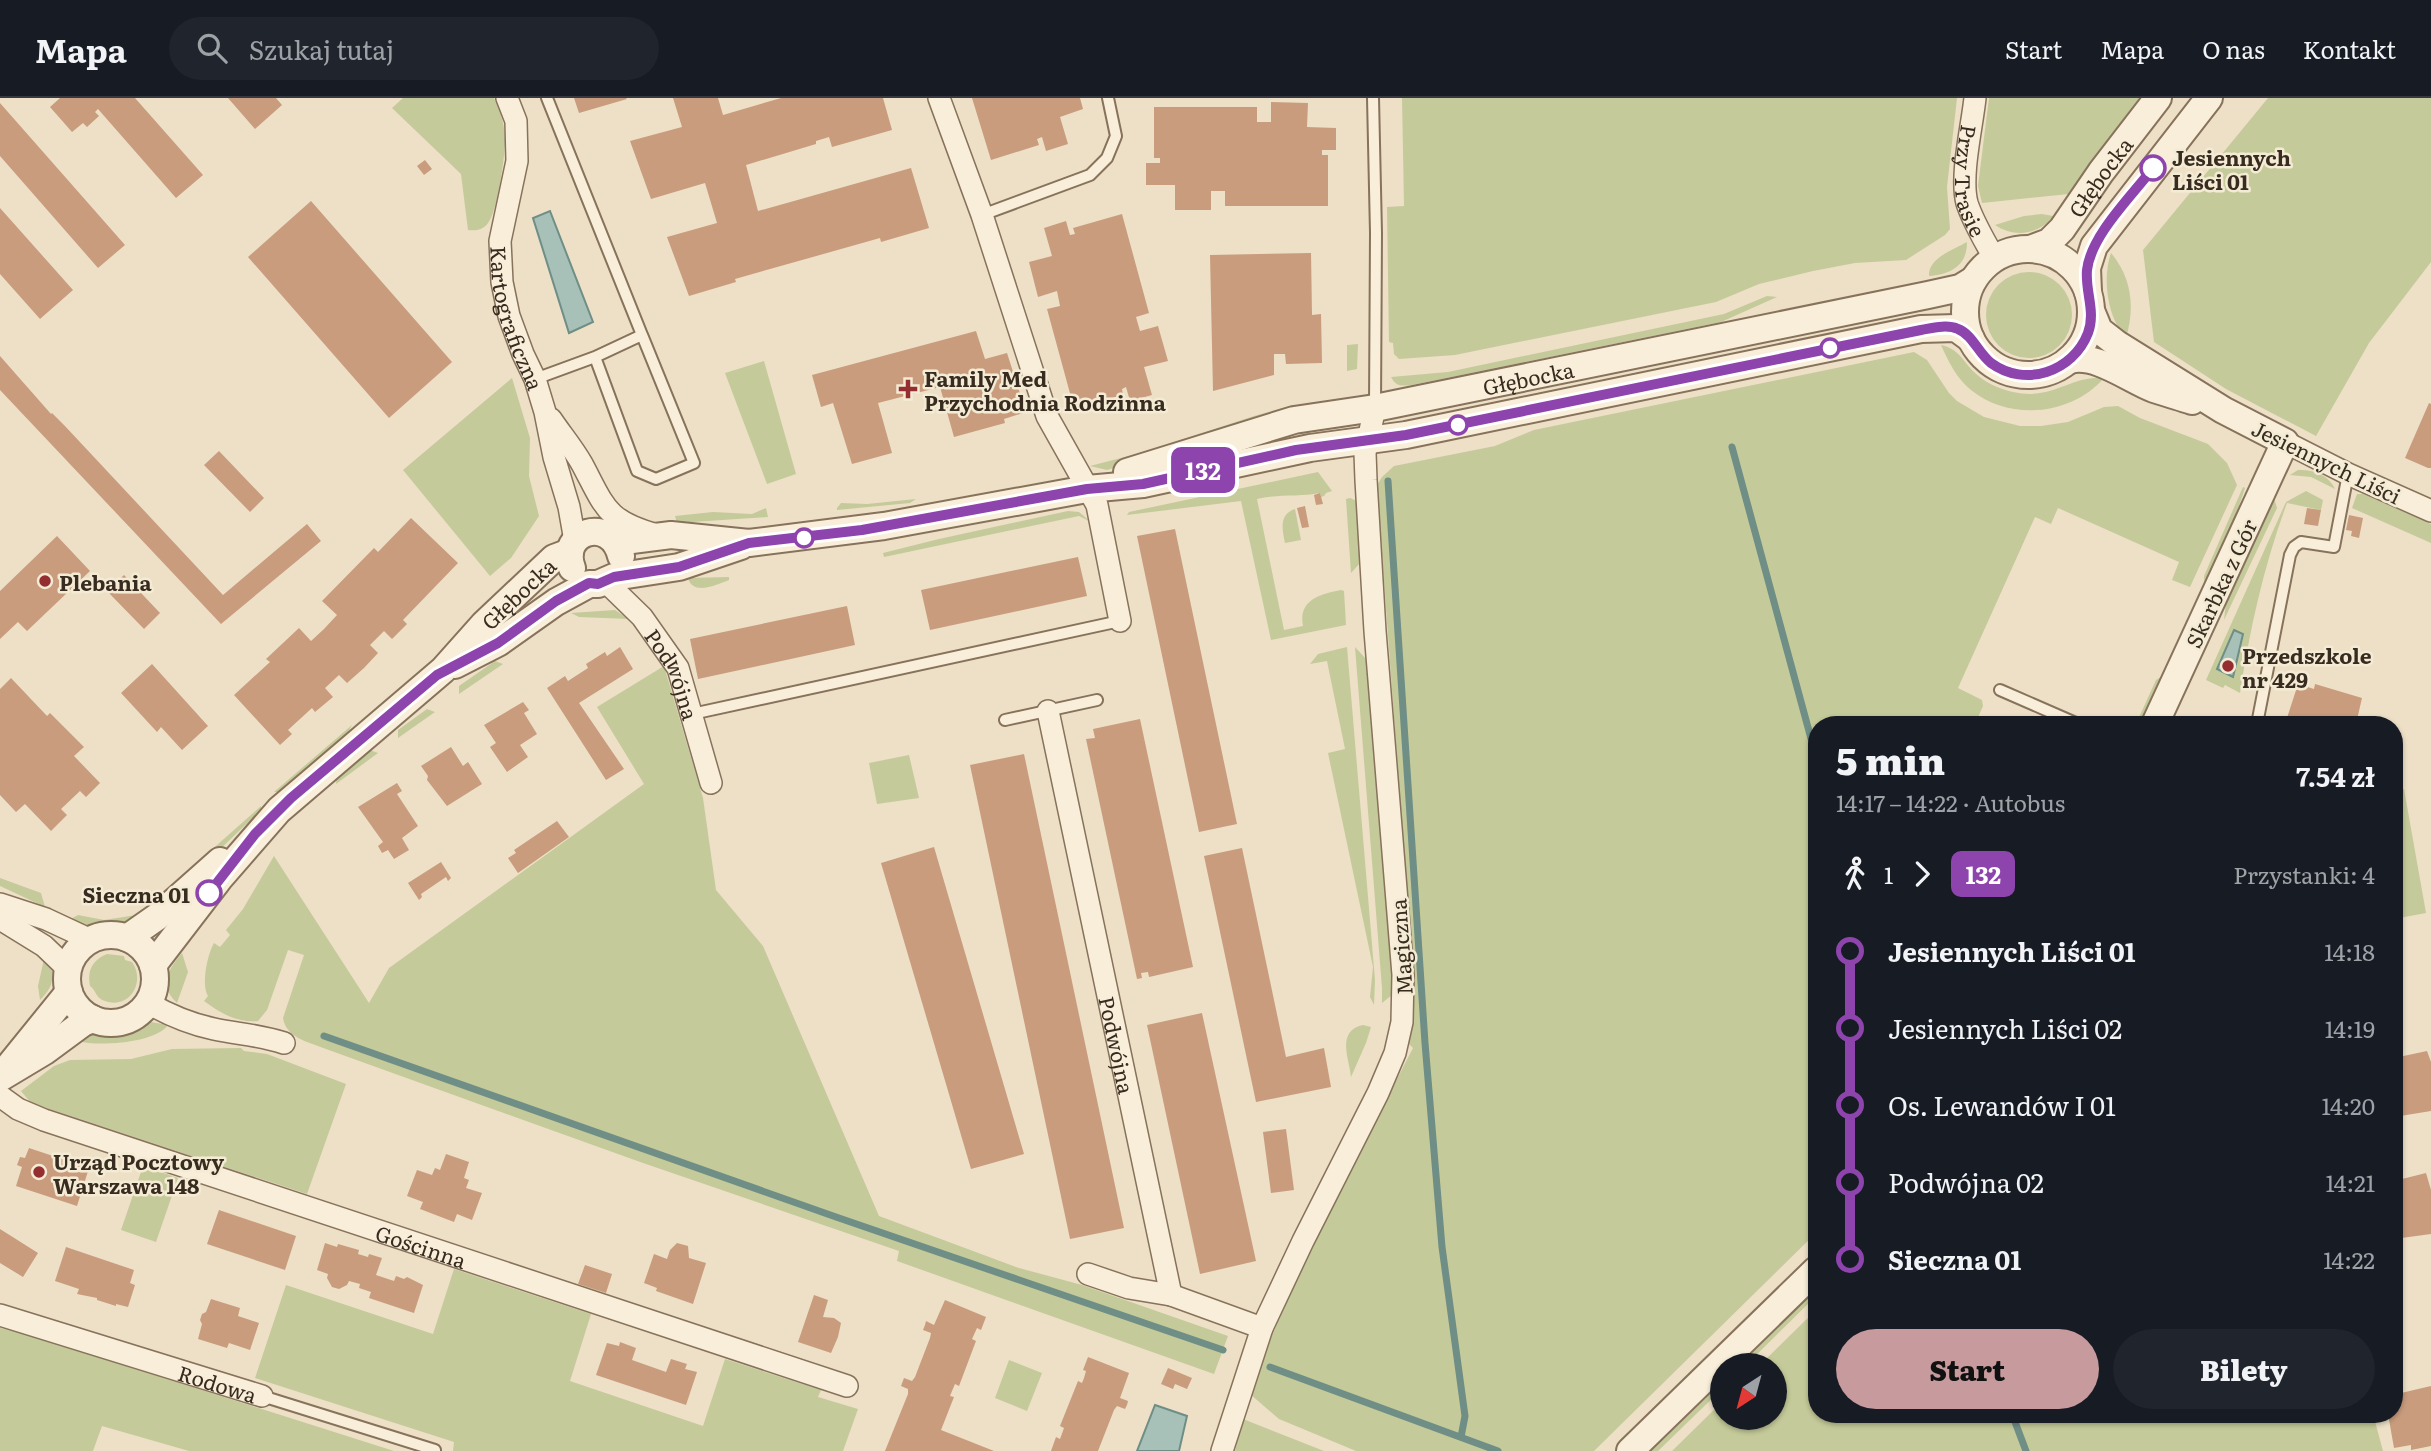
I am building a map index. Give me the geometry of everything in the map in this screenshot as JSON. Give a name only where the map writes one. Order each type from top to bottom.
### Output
[{"type":"street","name":"Kartograficzna","points":[[507,98],[516,121],[517,161],[500,241],[502,282],[509,316],[535,379],[545,412],[554,457],[569,507],[572,546]]},
{"type":"street","points":[[939,98],[982,215],[1047,416],[1097,505],[1120,621]]},
{"type":"street","name":"Przy Trasie","points":[[1975,98],[1966,196],[1973,217],[1994,258]]},
{"type":"street","name":"Głębocka","points":[[2033,248],[2049,242],[2062,229],[2101,172],[2158,98]]},
{"type":"street","name":"Głębocka","points":[[2090,302],[2087,268],[2094,246],[2209,98]]},
{"type":"street","points":[[2033,248],[2062,258],[2078,272],[2090,302],[2088,334],[2070,360],[2041,374],[2020,375],[1991,363],[1971,339],[1964,310],[1968,290],[1986,264],[2013,250],[2033,248]]},
{"type":"street","name":"Głębocka","points":[[1087,489],[1138,468],[1303,418],[1375,408],[1928,295],[1952,290],[1973,280]]},
{"type":"street","name":"Jesiennych Liści","points":[[2090,302],[2095,325],[2103,334],[2223,410],[2348,474],[2431,511]]},
{"type":"street","name":"Głębocka","points":[[127,938],[157,917],[209,869],[255,834],[297,793],[443,670],[484,624],[554,558],[587,532],[610,537],[659,535],[749,543],[862,530],[1087,489],[1143,484],[1296,450],[1452,426],[1921,330],[1956,328],[1971,339]]},
{"type":"street","name":"Jesiennych Liści","points":[[2070,360],[2080,358],[2093,361],[2152,388],[2223,410]]},
{"type":"street","name":"Magiczna","points":[[1222,1451],[1262,1328],[1378,1093],[1395,1053],[1402,1022],[1403,975],[1366,480],[1365,453],[1375,408]]},
{"type":"street","name":"Kartograficzna","points":[[545,412],[580,461],[609,513],[623,523],[659,535]]},
{"type":"street","name":"Skarbka z Gór","points":[[2159,716],[2285,442]]},
{"type":"street","name":"Kartograficzna","points":[[597,494],[610,537]]},
{"type":"street","points":[[603,581],[621,556],[610,537]]},
{"type":"street","name":"Głębocka","points":[[443,670],[498,643],[556,601],[603,581],[679,567],[749,543]]},
{"type":"street","name":"Głębocka","points":[[572,546],[573,571],[580,578],[603,581]]},
{"type":"street","name":"Podwójna","points":[[603,581],[642,617],[673,659],[683,680],[711,783]]},
{"type":"street","name":"Podwójna","points":[[1048,711],[1171,1294]]},
{"type":"street","name":"Głębocka","points":[[153,965],[255,834]]},
{"type":"street","points":[[0,904],[46,919],[91,940]]},
{"type":"street","points":[[0,919],[44,946],[69,980],[78,1008],[93,1019],[123,1021],[137,1014],[148,1003],[155,982],[153,965],[143,949],[127,938],[105,935],[91,940],[76,952],[69,980],[0,1077]]},
{"type":"street","points":[[148,1003],[187,1022],[217,1030],[259,1035],[284,1043]]},
{"type":"street","points":[[0,1077],[93,1019]]},
{"type":"street","name":"Gościnna","points":[[0,1096],[18,1109],[44,1121],[847,1386]]},
{"type":"street","points":[[1088,1274],[1129,1288],[1171,1294],[1262,1328]]},
{"type":"street","points":[[1630,1451],[1808,1278]]},
{"type":"street","name":"Rodowa","points":[[0,1315],[262,1396]]},
{"type":"lane","points":[[548,98],[694,463],[656,479],[637,471],[594,356]]},
{"type":"lane","points":[[982,215],[1090,175],[1107,158],[1116,136],[1108,98]]},
{"type":"lane","points":[[1373,98],[1376,233],[1375,408]]},
{"type":"lane","points":[[535,379],[642,335]]},
{"type":"lane","points":[[2259,716],[2290,555],[2301,542],[2334,547],[2348,474]]},
{"type":"lane","points":[[692,714],[1120,621]]},
{"type":"lane","points":[[2000,690],[2060,716]]},
{"type":"lane","points":[[1005,720],[1097,700]]},
{"type":"lane","name":"Rodowa","points":[[262,1396],[435,1450]]},
{"type":"green space","points":[[403,98],[494,98],[503,124],[505,148],[494,208],[484,227],[468,230],[461,174],[392,108]]},
{"type":"green space","points":[[1402,98],[1957,98],[1947,187],[1950,229],[1906,260],[1855,263],[1813,271],[1759,284],[1716,302],[1455,355],[1399,359],[1394,354],[1393,343],[1389,342],[1387,207],[1404,206]]},
{"type":"green space","points":[[1989,98],[2139,98],[2069,194],[1982,203],[1978,186]]},
{"type":"green space","points":[[2268,98],[2431,98],[2431,262],[2369,343],[2316,436],[2226,389],[2154,342],[2143,250]]},
{"type":"green space","points":[[2024,216],[2053,216],[2034,231],[2010,232],[1995,225]]},
{"type":"green space","points":[[1967,242],[1961,263],[1951,271],[1929,276],[1937,259]]},
{"type":"green space","points":[[2111,253],[2123,272],[2130,293],[2126,338],[2114,320],[2108,297],[2107,274]]},
{"type":"green space","points":[[2029,272],[2045,276],[2059,285],[2068,299],[2072,315],[2068,331],[2059,345],[2045,354],[2029,358],[2013,354],[1999,345],[1990,331],[1986,315],[1990,299],[1999,285],[2013,276]]},
{"type":"green space","points":[[1767,296],[1777,297],[1721,322],[1412,385],[1400,385],[1391,377],[1448,372],[1724,314]]},
{"type":"green space","points":[[1358,344],[1357,369],[1347,371],[1347,345]]},
{"type":"green space","points":[[1941,345],[1956,352],[1982,379],[2013,392],[2039,393],[2081,380],[2104,378],[2075,400],[2058,406],[2040,410],[2004,407],[1966,386],[1953,369]]},
{"type":"green space","points":[[1914,352],[1927,360],[1957,401],[1984,417],[2020,426],[2041,426],[2068,422],[2104,407],[2118,406],[2140,418],[2208,444],[2227,463],[2237,485],[2190,587],[2172,580],[2179,562],[2058,508],[2051,524],[2035,517],[1958,688],[1982,700],[1983,706],[1979,716],[1808,716],[1808,1241],[1594,1451],[1356,1451],[1279,1419],[1250,1394],[1305,1261],[1413,1048],[1407,1042],[1414,991],[1377,485],[1394,466],[1495,446],[1534,430]]},
{"type":"green space","points":[[764,361],[796,474],[767,484],[725,373]]},
{"type":"green space","points":[[512,378],[530,438],[529,476],[539,516],[511,558],[490,576],[403,470]]},
{"type":"green space","points":[[1293,405],[1295,411],[1107,470],[1090,466],[1144,452]]},
{"type":"green space","points":[[2298,470],[2320,474],[2329,480],[2335,489],[2311,477],[2290,475]]},
{"type":"green space","points":[[1318,472],[1332,491],[1324,496],[1321,497],[1320,493],[1257,499],[1284,630],[1303,626],[1304,610],[1312,600],[1341,590],[1344,591],[1346,625],[1271,640],[1241,501],[1127,515],[1129,512]]},
{"type":"green space","points":[[2243,487],[2245,488],[2224,550],[2205,591],[2204,576]]},
{"type":"green space","points":[[2306,491],[2323,500],[2321,510],[2287,503],[2259,597],[2240,693],[2225,685],[2223,688],[2206,680],[2286,502]]},
{"type":"green space","points":[[2357,494],[2363,494],[2431,524],[2431,543],[2352,508]]},
{"type":"green space","points":[[2274,498],[2277,508],[2224,620],[2227,594]]},
{"type":"green space","points":[[916,499],[910,503],[837,510],[841,503],[867,504]]},
{"type":"green space","points":[[1346,499],[1357,501],[1362,561],[1351,573]]},
{"type":"green space","points":[[766,508],[768,517],[677,523],[675,516],[713,512],[752,514]]},
{"type":"green space","points":[[1295,509],[1301,540],[1285,543],[1284,518]]},
{"type":"green space","points":[[1068,511],[1079,512],[1091,522],[1079,516],[884,557],[883,553],[939,539]]},
{"type":"green space","points":[[729,577],[729,580],[706,588],[695,587],[688,578]]},
{"type":"green space","points":[[615,610],[629,619],[579,617],[571,613]]},
{"type":"green space","points":[[1347,647],[1375,980],[1374,1005],[1370,997],[1373,967],[1328,753],[1345,749],[1327,661],[1310,664],[1318,654]]},
{"type":"green space","points":[[1355,647],[1367,660],[1392,974],[1392,995],[1382,1003],[1382,988]]},
{"type":"green space","points":[[495,661],[503,664],[459,694],[459,686]]},
{"type":"green space","points":[[664,666],[703,798],[716,890],[763,946],[879,1216],[1019,1268],[1082,1285],[1228,1336],[1214,1374],[897,1261],[899,1251],[643,1163],[306,1041],[293,1035],[283,1018],[304,955],[288,950],[267,1010],[258,1021],[229,1016],[204,1001],[208,996],[205,985],[206,970],[214,943],[220,947],[230,935],[226,930],[243,909],[274,856],[369,1003],[389,968],[644,784],[597,707]]},
{"type":"green space","points":[[2167,673],[2148,716],[2140,716],[2156,680]]},
{"type":"green space","points":[[427,709],[435,712],[398,738],[398,730]]},
{"type":"green space","points":[[352,725],[346,736],[279,792],[274,792]]},
{"type":"green space","points":[[370,750],[378,753],[336,784],[337,775]]},
{"type":"green space","points":[[909,755],[919,798],[877,804],[869,763]]},
{"type":"green space","points":[[2403,789],[2426,913],[2403,917]]},
{"type":"green space","points":[[261,806],[261,810],[215,854],[208,853]]},
{"type":"green space","points":[[0,878],[41,893],[45,907],[0,886]]},
{"type":"green space","points":[[143,914],[128,924],[90,926],[69,920],[78,915],[104,920]]},
{"type":"green space","points":[[182,953],[188,972],[177,1003],[168,990],[167,978]]},
{"type":"green space","points":[[107,954],[124,956],[125,960],[132,962],[137,977],[133,992],[128,998],[114,1003],[102,1000],[90,986],[92,967],[98,959]]},
{"type":"green space","points":[[44,959],[51,965],[52,980],[40,1000],[38,986]]},
{"type":"green space","points":[[151,1022],[168,1025],[152,1036],[139,1040],[98,1044],[78,1041],[95,1030],[124,1030]]},
{"type":"green space","points":[[1363,1025],[1371,1027],[1351,1077],[1347,1039],[1349,1033]]},
{"type":"green space","points":[[241,1048],[244,1051],[267,1054],[346,1084],[307,1194],[31,1103],[21,1091],[54,1066],[70,1060],[131,1059],[172,1049]]},
{"type":"green space","points":[[143,1166],[178,1178],[156,1242],[121,1230]]},
{"type":"green space","points":[[454,1269],[591,1314],[570,1381],[703,1426],[725,1359],[821,1390],[818,1397],[858,1409],[843,1451],[453,1451],[454,1442],[255,1378],[286,1285],[433,1334]]},
{"type":"green space","points":[[1808,1293],[1808,1304],[1758,1353],[1747,1353]]},
{"type":"green space","points":[[1808,1318],[1808,1423],[2375,1423],[2383,1451],[1672,1451],[1710,1414],[1710,1430],[1787,1430],[1787,1353],[1772,1353]]},
{"type":"green space","points":[[0,1328],[394,1451],[189,1451],[102,1426],[93,1451],[0,1451]]},
{"type":"green space","points":[[1009,1360],[1042,1373],[1027,1411],[995,1398]]},
{"type":"green space","points":[[1710,1390],[1710,1401],[1658,1451],[1647,1451]]},
{"type":"green space","points":[[1243,1419],[1324,1451],[1235,1451]]},
{"type":"water","points":[[550,211],[593,322],[569,333],[533,218]]},
{"type":"water","points":[[2234,630],[2243,634],[2233,677],[2217,669]]},
{"type":"water","points":[[1155,1405],[1187,1416],[1179,1451],[1137,1451]]},
{"type":"building","points":[[60,98],[135,98],[203,175],[176,198],[98,109],[95,112],[99,116],[87,127],[83,123],[72,132],[50,107]]},
{"type":"building","points":[[228,98],[276,98],[282,105],[255,129]]},
{"type":"building","points":[[574,98],[626,98],[627,99],[579,113]]},
{"type":"building","points":[[673,98],[718,98],[723,115],[781,98],[883,98],[892,130],[832,147],[829,137],[816,141],[816,144],[746,165],[758,211],[911,168],[929,228],[881,242],[880,238],[735,279],[736,282],[689,296],[667,237],[717,223],[705,183],[651,199],[630,141],[682,127]]},
{"type":"building","points":[[972,98],[1080,98],[1083,109],[1060,117],[1068,144],[1046,151],[1042,137],[1037,139],[1039,145],[991,160]]},
{"type":"building","points":[[1271,102],[1308,103],[1307,127],[1336,128],[1336,150],[1322,150],[1322,155],[1328,155],[1328,206],[1225,206],[1225,191],[1211,191],[1211,210],[1175,210],[1175,185],[1146,185],[1146,163],[1160,163],[1160,158],[1154,158],[1154,107],[1257,107],[1257,122],[1271,122]]},
{"type":"building","points":[[0,103],[125,245],[98,268],[0,156]]},
{"type":"building","points":[[425,160],[432,169],[424,175],[417,166]]},
{"type":"building","points":[[311,201],[452,362],[389,418],[248,257]]},
{"type":"building","points":[[0,208],[73,290],[40,319],[0,274]]},
{"type":"building","points":[[1122,214],[1149,313],[1136,317],[1140,331],[1158,326],[1168,361],[1144,367],[1152,395],[1130,401],[1126,387],[1122,389],[1123,395],[1074,408],[1047,309],[1060,306],[1057,291],[1038,297],[1029,262],[1052,256],[1044,228],[1066,221],[1070,235],[1075,234],[1073,228]]},
{"type":"building","points":[[1311,253],[1312,315],[1321,314],[1322,363],[1286,364],[1285,354],[1274,354],[1274,375],[1213,391],[1210,255]]},
{"type":"building","points":[[976,331],[985,359],[1007,353],[1026,412],[1004,419],[1005,423],[954,437],[940,387],[878,403],[892,453],[852,464],[833,403],[821,407],[812,375]]},
{"type":"building","points":[[0,356],[51,414],[223,595],[307,524],[321,541],[221,624],[0,390]]},
{"type":"building","points":[[2429,403],[2431,404],[2431,468],[2405,458]]},
{"type":"building","points":[[219,451],[264,498],[250,512],[204,465]]},
{"type":"building","points":[[1320,493],[1323,504],[1316,505],[1314,495]]},
{"type":"building","points":[[1305,506],[1309,527],[1302,528],[1297,508]]},
{"type":"building","points":[[2307,508],[2321,510],[2318,526],[2304,524]]},
{"type":"building","points":[[2349,515],[2363,518],[2359,538],[2351,536],[2352,531],[2346,530]]},
{"type":"building","points":[[411,518],[458,563],[403,620],[407,624],[392,639],[384,631],[370,645],[378,653],[364,668],[347,683],[339,675],[325,688],[333,697],[315,712],[312,708],[288,730],[292,734],[280,745],[234,695],[270,662],[266,659],[299,628],[311,641],[324,629],[337,615],[322,601],[374,548],[378,552]]},
{"type":"building","points":[[1175,529],[1237,824],[1199,832],[1137,536]]},
{"type":"building","name":"Plebania","points":[[57,536],[90,571],[27,631],[18,622],[0,639],[0,591]]},
{"type":"building","points":[[1078,557],[1087,596],[930,630],[921,590]]},
{"type":"building","points":[[124,575],[160,613],[144,629],[107,591]]},
{"type":"building","points":[[847,606],[855,645],[698,679],[690,639]]},
{"type":"building","points":[[620,647],[633,669],[579,703],[624,769],[606,780],[547,688],[565,676],[568,681],[588,668],[586,664],[605,652],[607,656]]},
{"type":"building","points":[[152,664],[208,726],[182,750],[161,727],[157,732],[121,693]]},
{"type":"building","points":[[11,678],[47,716],[50,713],[84,747],[74,756],[100,783],[86,797],[80,791],[61,809],[67,815],[51,831],[25,804],[16,812],[0,795],[0,689]]},
{"type":"building","points":[[2298,684],[2314,689],[2315,684],[2362,698],[2358,716],[2288,716]]},
{"type":"building","points":[[523,702],[529,710],[524,713],[537,734],[520,745],[528,757],[507,772],[490,747],[496,743],[484,725]]},
{"type":"building","points":[[1140,719],[1193,967],[1149,977],[1148,972],[1141,973],[1142,978],[1137,979],[1086,739],[1095,738],[1093,729]]},
{"type":"building","points":[[451,747],[463,766],[468,762],[482,784],[447,806],[427,780],[428,776],[421,766]]},
{"type":"building","points":[[1024,754],[1124,1228],[1070,1239],[970,765]]},
{"type":"building","points":[[397,783],[402,791],[397,794],[418,826],[402,838],[409,850],[394,859],[388,850],[382,853],[378,846],[383,842],[358,807]]},
{"type":"building","points":[[557,821],[569,837],[518,873],[508,858],[516,853],[514,850]]},
{"type":"building","points":[[934,847],[1024,1154],[971,1169],[881,863]]},
{"type":"building","points":[[1242,848],[1286,1057],[1324,1048],[1331,1087],[1256,1102],[1204,856]]},
{"type":"building","points":[[441,862],[451,878],[448,881],[446,877],[421,894],[419,900],[408,883]]},
{"type":"building","points":[[1202,1013],[1256,1261],[1200,1274],[1147,1025]]},
{"type":"building","points":[[2427,1051],[2431,1062],[2431,1111],[2403,1116],[2403,1056]]},
{"type":"building","points":[[1286,1129],[1294,1190],[1271,1193],[1263,1132]]},
{"type":"building","points":[[29,1148],[89,1168],[77,1206],[16,1186],[22,1167],[17,1165],[20,1157],[25,1158]]},
{"type":"building","points":[[446,1154],[469,1162],[464,1178],[469,1180],[466,1188],[482,1193],[472,1220],[457,1214],[454,1222],[420,1209],[423,1202],[407,1196],[417,1170],[432,1175],[435,1168],[440,1170]]},
{"type":"building","points":[[2426,1173],[2431,1190],[2431,1234],[2403,1238],[2403,1179]]},
{"type":"building","points":[[219,1210],[296,1236],[285,1270],[207,1244]]},
{"type":"building","points":[[0,1229],[38,1253],[23,1277],[0,1263]]},
{"type":"building","points":[[325,1243],[359,1250],[358,1254],[368,1257],[369,1254],[382,1258],[376,1275],[394,1281],[396,1276],[404,1279],[407,1277],[423,1285],[414,1313],[369,1298],[371,1292],[359,1288],[360,1284],[349,1281],[339,1289],[332,1287],[327,1278],[328,1274],[317,1270]]},
{"type":"building","points":[[677,1243],[688,1246],[689,1258],[706,1263],[693,1304],[656,1291],[657,1288],[644,1283],[654,1254],[667,1259],[670,1250]]},
{"type":"building","points":[[66,1247],[134,1270],[130,1283],[135,1285],[128,1307],[77,1294],[79,1289],[55,1281]]},
{"type":"building","points":[[585,1265],[612,1274],[606,1293],[578,1284]]},
{"type":"building","points":[[814,1295],[828,1300],[823,1317],[834,1318],[841,1323],[831,1353],[798,1342]]},
{"type":"building","points":[[211,1299],[240,1308],[238,1316],[259,1323],[250,1350],[229,1343],[227,1348],[198,1339],[202,1324],[200,1320]]},
{"type":"building","points":[[945,1300],[986,1317],[981,1330],[977,1328],[972,1339],[976,1341],[959,1386],[955,1384],[950,1396],[954,1397],[941,1430],[994,1451],[885,1451],[908,1394],[908,1389],[901,1386],[904,1378],[912,1381],[915,1377],[930,1338],[931,1333],[923,1330],[926,1321],[934,1325]]},
{"type":"building","points":[[620,1342],[636,1348],[632,1360],[666,1372],[671,1359],[687,1364],[685,1369],[697,1372],[686,1405],[596,1375],[607,1343],[619,1346]]},
{"type":"building","points":[[1088,1357],[1129,1373],[1120,1398],[1128,1401],[1127,1405],[1125,1409],[1117,1406],[1114,1410],[1098,1451],[1051,1451],[1056,1437],[1060,1439],[1064,1428],[1060,1426],[1078,1381],[1082,1383]]},
{"type":"building","points":[[1168,1368],[1192,1378],[1187,1389],[1175,1384],[1173,1389],[1161,1384]]},
{"type":"building","points":[[2431,1386],[2431,1446],[2411,1450],[2411,1445],[2394,1448],[2390,1423],[2403,1423],[2403,1393]]},
{"type":"waterway","points":[[1732,447],[1808,727]]},
{"type":"waterway","points":[[1388,481],[1425,1043],[1442,1247],[1465,1416],[1461,1437]]},
{"type":"waterway","points":[[324,1036],[1223,1350]]},
{"type":"waterway","points":[[1270,1367],[1498,1451]]},
{"type":"waterway","points":[[2015,1423],[2026,1451]]},
{"type":"bus line","name":"132","points":[[209,893],[255,834],[291,798],[443,670],[498,643],[556,601],[589,583],[598,584],[614,577],[679,567],[749,543],[862,530],[1087,489],[1143,484],[1296,450],[1406,435],[1921,330],[1956,328],[1968,335],[1983,356],[2000,368],[2020,375],[2041,374],[2070,360],[2088,334],[2092,313],[2087,277],[2091,252],[2106,228],[2153,168]]},
{"type":"place","name":"Jesiennych Liści 01","points":[[2153,168]]},
{"type":"place","name":"Family Med Przychodnia Rodzinna","points":[[908,389]]},
{"type":"place","name":"Plebania","points":[[45,581]]},
{"type":"place","name":"Przedszkole nr 429","points":[[2228,666]]},
{"type":"place","name":"Sieczna 01","points":[[209,893]]},
{"type":"place","name":"Urząd Pocztowy Warszawa 148","points":[[39,1172]]}]
